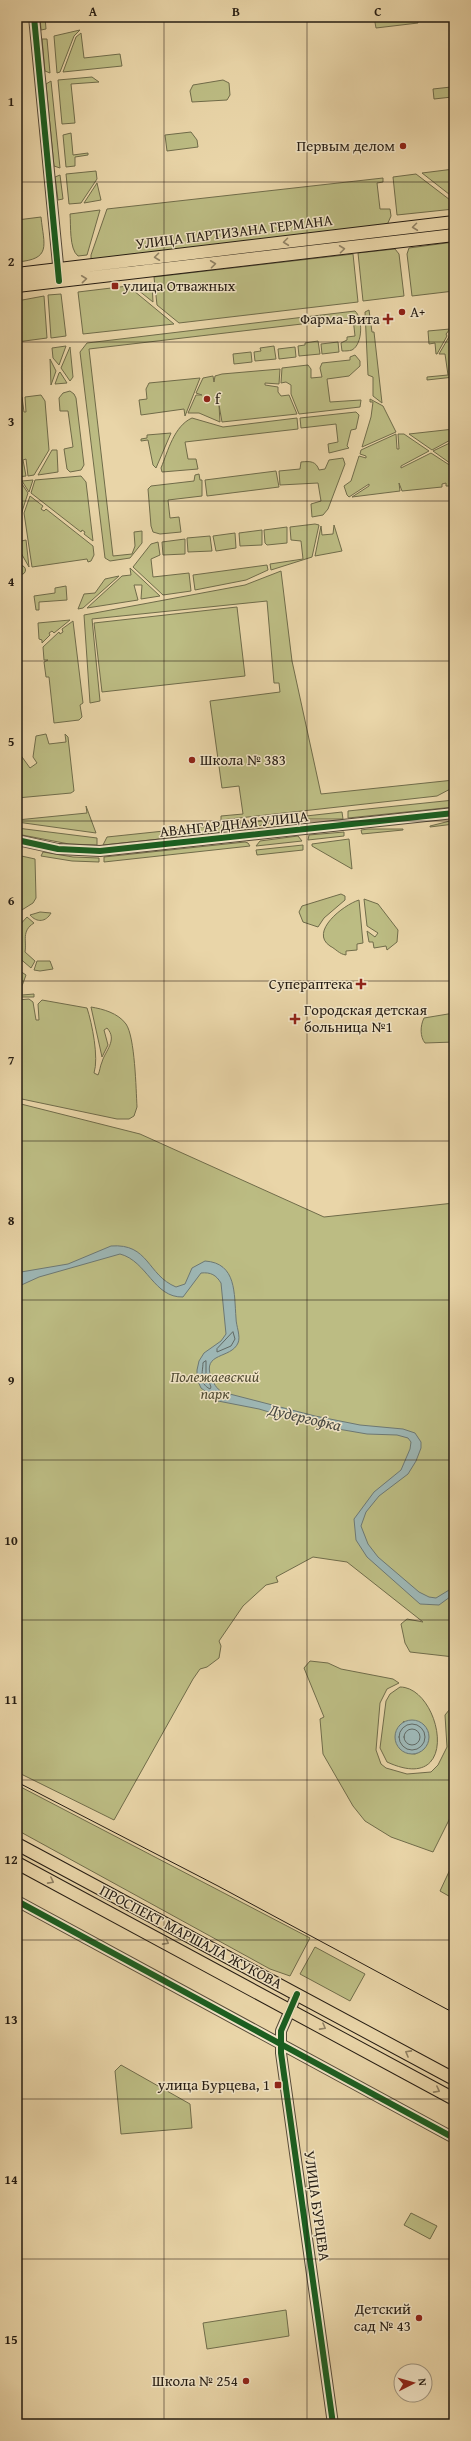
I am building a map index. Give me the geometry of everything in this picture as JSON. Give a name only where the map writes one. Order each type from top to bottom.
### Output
[{"type":"main road","name":"УЛИЦА ПАРТИЗАНА ГЕРМАНА","points":[[17,286],[59,276],[454,222]]},
{"type":"main road","name":"УЛИЦА ПАРТИЗАНА ГЕРМАНА","points":[[17,274],[59,276],[454,235]]},
{"type":"main road","name":"ПРОСПЕКТ МАРШАЛА ЖУКОВА","points":[[17,1844],[454,2079]]},
{"type":"main road","name":"ПРОСПЕКТ МАРШАЛА ЖУКОВА","points":[[17,1862],[289,2008],[454,2099]]},
{"type":"street","points":[[34,17],[59,276]]},
{"type":"street","name":"АВАНГАРДНАЯ УЛИЦА","points":[[17,840],[58,849],[100,851],[454,813]]},
{"type":"street","points":[[17,1901],[454,2138]]},
{"type":"street","name":"УЛИЦА БУРЦЕВА","points":[[297,1994],[289,2008],[281,2031],[281,2043],[333,2424]]},
{"type":"green space","points":[[40,17],[45,17],[46,29],[41,30]]},
{"type":"green space","points":[[374,17],[417,17],[418,23],[376,28]]},
{"type":"green space","points":[[80,30],[74,36],[60,72],[57,73],[54,36]]},
{"type":"green space","points":[[81,33],[84,58],[120,54],[122,66],[63,72],[76,37]]},
{"type":"green space","points":[[42,39],[47,39],[50,73],[45,71]]},
{"type":"green space","points":[[92,77],[99,82],[71,84],[75,123],[62,124],[58,80]]},
{"type":"green space","points":[[223,80],[229,83],[230,95],[227,100],[192,102],[190,91],[193,85]]},
{"type":"green space","points":[[51,81],[60,168],[54,166],[46,84]]},
{"type":"green space","points":[[451,87],[452,97],[434,99],[433,89]]},
{"type":"green space","points":[[191,132],[197,140],[198,147],[167,151],[165,135]]},
{"type":"green space","points":[[71,133],[73,155],[88,153],[88,155],[75,157],[75,166],[66,167],[63,135]]},
{"type":"green space","points":[[454,169],[454,198],[422,173]]},
{"type":"green space","points":[[96,171],[97,179],[81,203],[69,204],[66,174]]},
{"type":"green space","points":[[416,174],[454,203],[454,209],[397,215],[393,177]]},
{"type":"green space","points":[[60,175],[63,199],[58,200],[55,177]]},
{"type":"green space","points":[[383,178],[383,182],[377,183],[380,209],[390,209],[391,216],[387,225],[91,260],[91,255],[107,209]]},
{"type":"green space","points":[[97,183],[101,200],[84,203]]},
{"type":"green space","points":[[100,210],[87,255],[78,256],[75,253],[72,243],[70,214]]},
{"type":"green space","points":[[41,217],[44,243],[41,254],[36,258],[17,262],[17,220]]},
{"type":"green space","points":[[454,242],[454,291],[412,296],[407,254],[409,248]]},
{"type":"green space","points":[[395,249],[399,254],[404,296],[363,301],[358,253]]},
{"type":"green space","points":[[353,254],[358,302],[179,323],[157,305],[154,277]]},
{"type":"green space","points":[[152,283],[153,302],[133,286]]},
{"type":"green space","points":[[128,286],[174,324],[83,334],[78,292]]},
{"type":"green space","points":[[61,294],[66,336],[51,338],[48,295]]},
{"type":"green space","points":[[44,296],[47,338],[17,342],[17,301]]},
{"type":"green space","points":[[369,310],[372,332],[374,332],[382,403],[373,396],[373,377],[368,375],[365,312]]},
{"type":"green space","points":[[355,311],[358,314],[361,331],[356,347],[350,351],[342,351],[341,343],[347,340],[347,337],[355,336],[353,318],[89,349],[113,556],[132,554],[135,546],[134,532],[142,531],[142,543],[130,558],[110,561],[105,558],[80,352],[87,343]]},
{"type":"green space","points":[[454,328],[454,377],[427,380],[427,377],[448,375],[445,354],[439,354]]},
{"type":"green space","points":[[450,329],[436,354],[435,343],[429,344],[428,331]]},
{"type":"green space","points":[[318,341],[320,354],[299,356],[298,346],[305,345],[305,343]]},
{"type":"green space","points":[[338,342],[339,352],[322,354],[321,344]]},
{"type":"green space","points":[[66,346],[59,365],[53,358],[52,348]]},
{"type":"green space","points":[[274,346],[276,359],[255,361],[254,352],[261,351],[260,348]]},
{"type":"green space","points":[[70,347],[73,377],[70,381],[61,368]]},
{"type":"green space","points":[[295,347],[296,357],[279,359],[278,349]]},
{"type":"green space","points":[[251,352],[252,362],[234,364],[233,354]]},
{"type":"green space","points":[[355,355],[360,361],[360,366],[349,376],[327,379],[330,402],[361,400],[360,407],[299,414],[291,394],[291,385],[286,382],[281,383],[282,368],[308,365],[311,369],[311,378],[322,377],[320,368],[322,363],[350,360],[350,357]]},
{"type":"green space","points":[[50,359],[56,371],[51,385]]},
{"type":"green space","points":[[280,369],[279,384],[265,383],[265,385],[278,387],[278,392],[281,396],[289,395],[297,414],[222,422],[219,405],[220,422],[199,413],[188,413],[196,395],[202,395],[196,393],[203,378],[213,376],[214,382],[215,376],[222,374]]},
{"type":"green space","points":[[60,372],[67,383],[55,384]]},
{"type":"green space","points":[[200,378],[185,416],[184,409],[141,415],[139,400],[147,399],[146,389],[149,383]]},
{"type":"green space","points":[[70,391],[76,398],[84,465],[81,470],[70,472],[67,469],[64,449],[73,447],[68,411],[60,411],[59,398],[63,393]]},
{"type":"green space","points":[[41,395],[45,401],[49,450],[34,475],[28,476],[26,459],[23,460],[26,476],[17,477],[17,398],[22,397],[24,412],[26,412],[25,397]]},
{"type":"green space","points":[[370,399],[383,406],[396,432],[362,447],[371,417],[373,402],[370,402]]},
{"type":"green space","points":[[356,412],[359,415],[356,429],[351,430],[347,446],[349,448],[329,453],[328,444],[338,442],[336,424],[301,428],[300,418]]},
{"type":"green space","points":[[192,418],[223,427],[297,418],[298,429],[185,442],[188,459],[196,459],[198,469],[162,472],[161,468],[172,440],[181,427]]},
{"type":"green space","points":[[454,429],[454,438],[432,450],[409,434]]},
{"type":"green space","points":[[171,433],[156,468],[153,465],[148,440],[141,441],[141,439],[147,438],[147,435]]},
{"type":"green space","points":[[396,434],[397,449],[399,449],[398,434],[404,434],[429,451],[401,466],[401,468],[431,453],[454,468],[454,486],[446,486],[446,483],[442,484],[442,487],[402,491],[399,483],[400,491],[352,497],[369,486],[369,484],[349,497],[344,486],[351,481],[359,456],[366,458],[366,456],[360,454],[361,450]]},
{"type":"green space","points":[[454,441],[454,466],[433,451]]},
{"type":"green space","points":[[52,450],[57,450],[58,472],[38,475]]},
{"type":"green space","points":[[343,458],[345,464],[328,509],[323,515],[312,517],[311,504],[321,501],[318,483],[280,485],[279,471],[300,469],[301,462],[314,463],[319,470],[325,469],[329,460]]},
{"type":"green space","points":[[276,471],[279,487],[207,496],[205,480]]},
{"type":"green space","points":[[199,474],[200,480],[202,480],[202,496],[168,500],[170,518],[179,517],[181,532],[160,534],[153,532],[151,526],[148,489],[151,486],[194,481],[195,475]]},
{"type":"green space","points":[[81,476],[86,482],[93,541],[84,534],[85,532],[82,530],[81,532],[31,493],[35,480]]},
{"type":"green space","points":[[33,480],[29,492],[22,481]]},
{"type":"green space","points":[[17,481],[20,481],[28,493],[19,521],[17,521],[17,505],[22,505]]},
{"type":"green space","points":[[30,496],[43,506],[41,509],[44,511],[46,509],[93,546],[94,555],[91,561],[88,562],[87,559],[32,567],[24,513]]},
{"type":"green space","points":[[315,524],[319,525],[312,557],[271,570],[270,564],[303,559],[301,541],[291,540],[290,527]]},
{"type":"green space","points":[[334,525],[342,551],[315,556],[321,526],[322,535],[333,534]]},
{"type":"green space","points":[[287,527],[287,543],[267,545],[265,543],[264,530]]},
{"type":"green space","points":[[262,530],[262,545],[240,546],[239,533]]},
{"type":"green space","points":[[235,533],[236,548],[216,551],[213,536]]},
{"type":"green space","points":[[210,536],[212,551],[188,552],[187,538]]},
{"type":"green space","points":[[185,539],[185,554],[163,555],[162,542]]},
{"type":"green space","points":[[26,540],[29,567],[17,546],[17,542]]},
{"type":"green space","points":[[158,542],[160,555],[151,559],[153,577],[189,573],[191,591],[163,595],[133,567],[151,544]]},
{"type":"green space","points":[[267,565],[268,570],[246,580],[195,590],[193,575]]},
{"type":"green space","points":[[19,566],[23,566],[25,570],[23,574],[19,574],[17,572],[17,568]]},
{"type":"green space","points":[[130,568],[160,596],[141,599],[142,585],[134,585],[138,600],[87,608],[122,576],[131,575]]},
{"type":"green space","points":[[281,571],[292,661],[321,794],[454,780],[454,787],[437,796],[221,820],[221,816],[243,814],[239,786],[222,788],[210,701],[280,692],[279,683],[274,683],[267,601],[92,619],[100,701],[90,703],[84,615],[245,585]]},
{"type":"green space","points":[[119,576],[83,608],[78,609],[84,594],[95,593],[105,579]]},
{"type":"green space","points":[[66,586],[67,600],[39,602],[39,610],[36,610],[34,596],[55,593],[55,588]]},
{"type":"green space","points":[[237,607],[245,676],[102,692],[94,623]]},
{"type":"green space","points":[[70,620],[54,633],[52,631],[49,633],[50,635],[42,643],[42,640],[39,639],[38,623]]},
{"type":"green space","points":[[73,621],[83,703],[80,705],[82,717],[79,720],[54,723],[49,677],[46,677],[44,662],[48,660],[44,660],[43,647],[59,632],[60,634],[63,632],[62,629]]},
{"type":"green space","points":[[46,734],[49,744],[66,742],[65,734],[68,737],[74,791],[71,793],[17,798],[17,750],[30,768],[37,763],[33,757],[36,736]]},
{"type":"green space","points":[[454,800],[454,807],[348,818],[348,811]]},
{"type":"green space","points":[[86,806],[96,833],[17,822],[17,820],[87,813]]},
{"type":"green space","points":[[342,812],[343,819],[306,819],[306,816]]},
{"type":"green space","points":[[269,820],[269,823],[244,830],[103,845],[107,837]]},
{"type":"green space","points":[[454,820],[454,824],[430,827],[430,826]]},
{"type":"green space","points":[[17,828],[97,838],[97,845],[69,844],[17,834]]},
{"type":"green space","points":[[361,830],[403,830],[362,834]]},
{"type":"green space","points":[[344,832],[344,836],[308,840],[309,835]]},
{"type":"green space","points":[[298,836],[302,841],[256,846],[260,841]]},
{"type":"green space","points":[[349,839],[352,869],[312,846],[312,844]]},
{"type":"green space","points":[[245,842],[250,846],[104,862],[104,857]]},
{"type":"green space","points":[[303,845],[303,850],[257,855],[256,850]]},
{"type":"green space","points":[[43,852],[73,857],[99,858],[99,862],[72,861],[41,856]]},
{"type":"green space","points":[[17,855],[35,859],[36,898],[33,903],[17,913]]},
{"type":"green space","points":[[341,894],[345,896],[345,900],[324,918],[318,927],[303,922],[299,912],[302,906]]},
{"type":"green space","points":[[364,899],[378,904],[398,930],[397,942],[387,950],[386,946],[374,948],[373,942],[369,942],[367,931],[375,937],[378,933],[367,926]]},
{"type":"green space","points":[[359,900],[363,943],[357,944],[357,950],[346,951],[346,955],[339,953],[330,946],[325,940],[323,934],[326,927],[337,913]]},
{"type":"green space","points":[[40,912],[51,913],[44,920],[38,920],[30,915]]},
{"type":"green space","points":[[27,917],[34,923],[27,929],[25,936],[25,952],[35,961],[31,968],[17,956],[17,928]]},
{"type":"green space","points":[[37,961],[50,961],[53,969],[40,971],[34,970]]},
{"type":"green space","points":[[17,969],[26,975],[22,986],[22,995],[34,994],[34,997],[17,997]]},
{"type":"green space","points":[[29,999],[33,1002],[36,1020],[39,1020],[38,1004],[42,1000],[87,1008],[93,1031],[96,1059],[94,1073],[98,1075],[110,1045],[111,1037],[107,1028],[104,1030],[108,1045],[102,1057],[91,1007],[110,1012],[123,1020],[129,1031],[133,1051],[137,1107],[134,1116],[129,1119],[117,1119],[17,1098],[17,1000]]},
{"type":"green space","points":[[454,1013],[454,1042],[425,1043],[422,1038],[421,1031],[424,1018]]},
{"type":"green space","name":"Полежаевский парк","points":[[17,1103],[140,1134],[324,1217],[454,1203],[454,1657],[410,1652],[405,1643],[401,1624],[407,1619],[423,1622],[347,1562],[313,1557],[276,1577],[278,1582],[266,1585],[243,1606],[219,1641],[221,1646],[219,1658],[207,1667],[200,1669],[193,1679],[114,1820],[17,1772]]},
{"type":"green space","points":[[310,1661],[328,1663],[341,1669],[393,1679],[399,1683],[387,1689],[380,1703],[376,1750],[381,1764],[386,1768],[407,1774],[431,1772],[438,1765],[447,1747],[445,1715],[454,1704],[454,1810],[433,1852],[391,1837],[365,1821],[353,1806],[323,1754],[320,1719],[324,1717],[304,1668]]},
{"type":"green space","points":[[400,1687],[414,1692],[426,1704],[434,1720],[437,1738],[435,1754],[427,1765],[411,1769],[387,1762],[380,1748],[386,1701],[390,1694]],"holes":[[[404,1721],[421,1751],[415,1754],[407,1753],[396,1734]]]},
{"type":"green space","points":[[17,1785],[310,1938],[290,1976],[270,1969],[17,1830]]},
{"type":"green space","points":[[454,1861],[454,1899],[440,1891]]},
{"type":"green space","points":[[315,1947],[365,1974],[350,2001],[300,1974]]},
{"type":"green space","points":[[121,2065],[190,2104],[192,2128],[121,2134],[115,2071]]},
{"type":"green space","points":[[411,2213],[437,2226],[430,2239],[404,2225]]},
{"type":"green space","points":[[286,2310],[289,2336],[207,2349],[203,2323]]},
{"type":"water","name":"Дудергофка","points":[[111,1246],[124,1246],[141,1254],[166,1282],[176,1287],[185,1284],[192,1268],[205,1261],[215,1263],[223,1267],[232,1281],[234,1290],[239,1340],[230,1352],[214,1359],[210,1363],[209,1369],[211,1377],[215,1386],[222,1392],[315,1416],[360,1425],[403,1429],[415,1433],[421,1442],[421,1448],[416,1461],[408,1474],[379,1496],[366,1512],[361,1526],[368,1544],[378,1557],[419,1592],[429,1597],[436,1598],[454,1587],[454,1594],[439,1605],[420,1604],[367,1557],[356,1540],[354,1519],[374,1492],[401,1470],[410,1449],[411,1442],[408,1438],[397,1435],[367,1434],[309,1424],[259,1409],[218,1401],[201,1388],[197,1379],[199,1361],[204,1353],[221,1341],[226,1334],[221,1283],[215,1276],[208,1273],[201,1273],[183,1297],[173,1296],[157,1286],[137,1264],[120,1254],[39,1277],[17,1287],[17,1274],[21,1272],[68,1264]]},
{"type":"water","points":[[409,1720],[415,1720],[424,1725],[428,1731],[428,1743],[424,1749],[415,1754],[409,1754],[400,1749],[395,1740],[395,1734],[400,1725]]},
{"type":"tram line","points":[[17,1782],[218,1886],[454,2013]]},
{"type":"cycle path","points":[[34,17],[59,281]]},
{"type":"cycle path","points":[[17,840],[58,849],[100,851],[454,813]]},
{"type":"cycle path","points":[[17,1901],[454,2138]]},
{"type":"cycle path","points":[[297,1994],[281,2031],[281,2053],[333,2424]]},
{"type":"place","name":"Первым делом","points":[[403,146]]},
{"type":"place","name":"улица Отважных","points":[[115,286]]},
{"type":"place","name":"А+","points":[[402,312]]},
{"type":"place","name":"Фарма-Вита","points":[[388,319]]},
{"type":"place","name":"f","points":[[207,399]]},
{"type":"place","name":"Школа № 383","points":[[192,760]]},
{"type":"place","name":"Супераптека","points":[[361,984]]},
{"type":"place","name":"Городская детская больница №1","points":[[295,1019]]},
{"type":"place","name":"улица Бурцева, 1","points":[[278,2085]]},
{"type":"place","name":"Детский сад № 43","points":[[419,2318]]},
{"type":"place","name":"Школа № 254","points":[[246,2381]]}]
